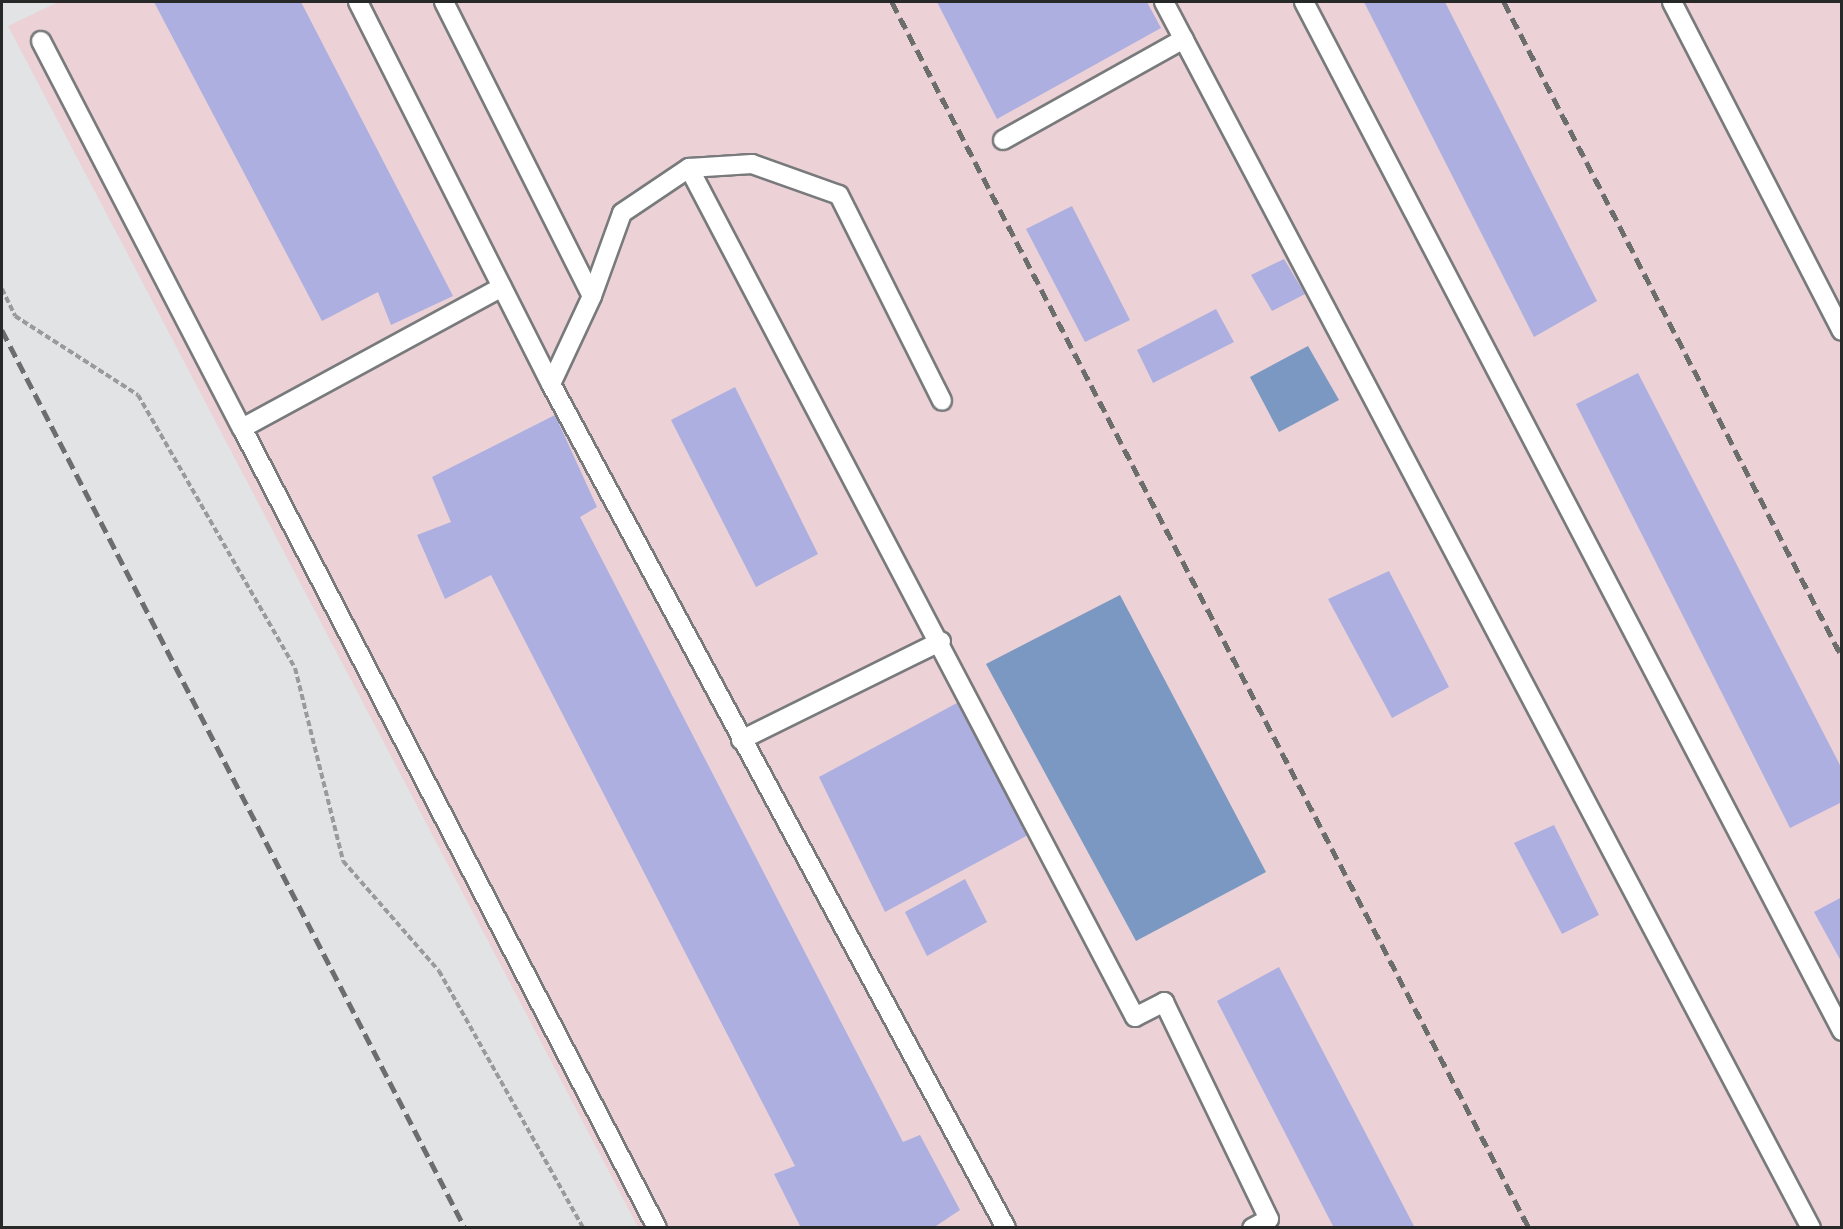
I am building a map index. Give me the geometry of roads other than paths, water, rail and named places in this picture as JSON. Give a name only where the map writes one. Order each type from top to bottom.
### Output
[{"type":"lane","points":[[358,2],[551,384],[741,740],[1006,1227]]},
{"type":"lane","points":[[444,2],[592,296]]},
{"type":"lane","points":[[1164,2],[1811,1227]]},
{"type":"lane","points":[[1304,2],[1842,1031]]},
{"type":"lane","points":[[1672,2],[1842,332]]},
{"type":"lane","points":[[1003,140],[1184,39]]},
{"type":"lane","points":[[41,41],[657,1227]]},
{"type":"lane","points":[[551,384],[592,296],[622,213],[688,168],[752,164],[839,195],[942,401]]},
{"type":"lane","points":[[688,168],[941,641],[1135,1017],[1164,1002],[1269,1219],[1252,1227]]},
{"type":"lane","points":[[242,428],[501,287]]},
{"type":"lane","points":[[741,740],[941,641]]},
{"type":"water","points":[[1308,346],[1339,400],[1279,432],[1250,377]]},
{"type":"water","points":[[1120,595],[1266,872],[1136,941],[986,664]]},
{"type":"railway","points":[[892,2],[1529,1228]]},
{"type":"railway","points":[[1504,2],[1842,657]]},
{"type":"railway","points":[[2,330],[465,1228]]}]
